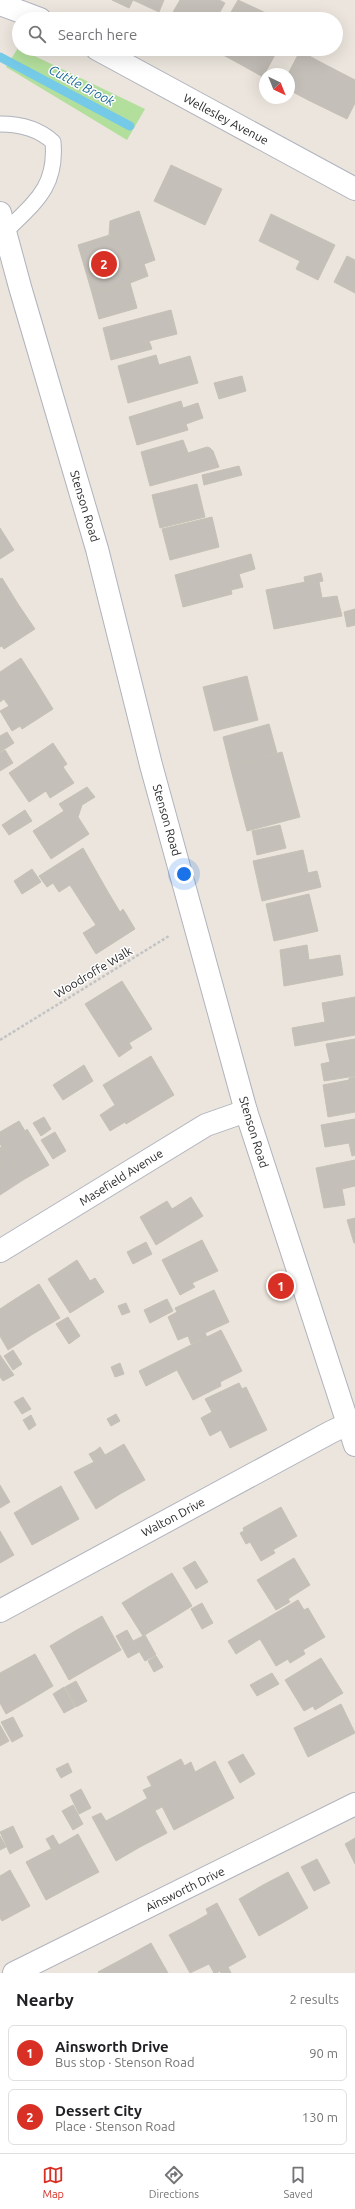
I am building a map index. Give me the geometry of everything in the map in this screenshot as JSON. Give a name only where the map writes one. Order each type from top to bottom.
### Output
[{"type":"street","points":[[0,4],[21,12]]},
{"type":"street","name":"Wellesley Avenue","points":[[110,56],[355,189]]},
{"type":"street","name":"Stenson Road","points":[[3,222],[20,286],[97,549],[151,765],[195,920],[246,1111],[355,1445]]},
{"type":"street","name":"Masefield Avenue","points":[[0,1251],[206,1125],[246,1111]]},
{"type":"street","name":"Walton Drive","points":[[0,1611],[348,1424]]},
{"type":"street","name":"Ainsworth Drive","points":[[14,1973],[355,1804]]},
{"type":"lane","points":[[0,124],[16,124],[46,136],[53,142],[55,159],[51,178],[40,197],[3,222]]},
{"type":"path","name":"Woodroffe Walk","points":[[0,1040],[195,920]]},
{"type":"green space","points":[[13,56],[35,56],[145,109],[127,140],[6,67]]},
{"type":"building","points":[[112,0],[133,0],[129,8]]},
{"type":"building","points":[[133,0],[164,0],[159,12]]},
{"type":"building","points":[[180,0],[219,0],[225,3],[220,12],[173,12]]},
{"type":"building","points":[[238,0],[264,12],[231,12]]},
{"type":"building","points":[[225,56],[242,56],[238,63]]},
{"type":"building","points":[[242,56],[274,56],[268,68],[259,68],[259,75],[238,63]]},
{"type":"building","points":[[297,56],[309,56],[326,65],[308,100],[295,93],[295,68],[291,68]]},
{"type":"building","points":[[326,65],[355,80],[355,103],[347,119],[308,100]]},
{"type":"building","points":[[171,165],[222,189],[205,225],[154,201]]},
{"type":"building","points":[[139,211],[155,260],[144,264],[148,276],[130,283],[116,233],[109,235],[110,221]]},
{"type":"building","points":[[271,214],[335,245],[318,280],[296,269],[300,261],[259,241]]},
{"type":"building","points":[[116,233],[130,283],[92,293],[78,245]]},
{"type":"building","points":[[347,256],[355,260],[355,293],[334,282]]},
{"type":"building","points":[[130,283],[137,308],[99,319],[92,293]]},
{"type":"building","points":[[171,310],[177,334],[149,341],[152,349],[111,360],[103,328]]},
{"type":"building","points":[[156,355],[159,365],[190,356],[198,383],[128,403],[118,366]]},
{"type":"building","points":[[242,376],[246,391],[219,399],[214,383]]},
{"type":"building","points":[[181,401],[183,408],[198,403],[203,418],[186,424],[188,430],[137,445],[129,417]]},
{"type":"building","points":[[183,440],[188,453],[207,447],[210,448],[213,451],[219,467],[150,486],[141,452]]},
{"type":"building","points":[[239,466],[242,475],[204,485],[202,475]]},
{"type":"building","points":[[197,484],[205,517],[160,528],[152,495]]},
{"type":"building","points":[[212,517],[219,547],[170,560],[162,529]]},
{"type":"building","points":[[0,528],[14,550],[0,559]]},
{"type":"building","points":[[251,554],[255,569],[239,574],[243,587],[231,590],[232,594],[183,607],[175,575]]},
{"type":"building","points":[[321,573],[323,581],[319,582],[322,598],[337,596],[342,616],[274,629],[266,590],[305,582],[304,577]]},
{"type":"building","points":[[2,578],[18,604],[0,616],[0,579]]},
{"type":"building","points":[[18,604],[35,629],[4,649],[2,646],[0,647],[0,616]]},
{"type":"building","points":[[355,609],[355,625],[347,627],[344,612]]},
{"type":"building","points":[[21,658],[37,683],[6,702],[4,699],[0,702],[0,672]]},
{"type":"building","points":[[247,676],[258,720],[214,731],[203,687]]},
{"type":"building","points":[[37,683],[53,709],[22,729],[20,726],[12,731],[0,711],[9,706],[6,702]]},
{"type":"building","points":[[269,724],[277,753],[230,766],[223,737]]},
{"type":"building","points":[[7,732],[14,743],[0,752],[0,736]]},
{"type":"building","points":[[53,743],[67,764],[63,767],[74,783],[50,798],[46,791],[29,802],[9,773]]},
{"type":"building","points":[[5,750],[13,763],[0,771],[0,753]]},
{"type":"building","points":[[282,752],[300,817],[247,831],[230,766]]},
{"type":"building","points":[[87,787],[95,797],[82,805],[78,817],[89,834],[51,859],[33,831],[64,811],[59,804]]},
{"type":"building","points":[[25,810],[32,821],[9,835],[2,825]]},
{"type":"building","points":[[280,825],[286,848],[257,855],[252,831]]},
{"type":"building","points":[[83,848],[108,892],[84,907],[70,885],[59,892],[53,883],[47,887],[39,876]]},
{"type":"building","points":[[303,850],[308,873],[317,871],[321,887],[262,901],[253,861]]},
{"type":"building","points":[[32,869],[41,882],[22,894],[14,881]]},
{"type":"building","points":[[108,892],[120,912],[123,909],[135,929],[96,954],[83,933],[96,925],[84,907]]},
{"type":"building","points":[[309,894],[318,931],[274,941],[266,904]]},
{"type":"building","points":[[307,945],[309,960],[340,955],[343,975],[284,986],[280,950]]},
{"type":"building","points":[[122,981],[152,1029],[129,1043],[132,1048],[119,1057],[85,1004]]},
{"type":"building","points":[[355,997],[355,1035],[295,1046],[292,1028],[325,1022],[322,1003]]},
{"type":"building","points":[[355,1039],[355,1076],[324,1081],[321,1064],[330,1062],[326,1044]]},
{"type":"building","points":[[151,1056],[174,1095],[126,1124],[125,1122],[110,1131],[100,1115],[115,1105],[103,1085]]},
{"type":"building","points":[[84,1065],[93,1081],[63,1100],[53,1085]]},
{"type":"building","points":[[355,1077],[355,1112],[328,1117],[323,1085],[349,1080],[349,1078]]},
{"type":"building","points":[[44,1117],[51,1129],[41,1136],[33,1123]]},
{"type":"building","points":[[355,1119],[355,1155],[352,1156],[349,1143],[325,1147],[321,1125]]},
{"type":"building","points":[[19,1121],[25,1131],[27,1129],[49,1165],[23,1180],[0,1144],[0,1132]]},
{"type":"building","points":[[55,1132],[66,1151],[53,1159],[41,1140]]},
{"type":"building","points":[[2,1146],[23,1180],[0,1195],[0,1148]]},
{"type":"building","points":[[355,1160],[355,1186],[342,1189],[345,1205],[324,1208],[316,1168]]},
{"type":"building","points":[[191,1197],[203,1216],[156,1245],[140,1217],[167,1201],[172,1209]]},
{"type":"building","points":[[355,1218],[355,1243],[354,1243],[347,1220]]},
{"type":"building","points":[[202,1240],[218,1271],[192,1283],[195,1287],[180,1295],[162,1260]]},
{"type":"building","points":[[146,1242],[152,1254],[133,1264],[127,1252]]},
{"type":"building","points":[[77,1260],[90,1281],[95,1278],[104,1292],[70,1313],[48,1279]]},
{"type":"building","points":[[39,1284],[60,1318],[33,1334],[12,1301]]},
{"type":"building","points":[[214,1290],[229,1322],[205,1333],[207,1337],[191,1344],[188,1336],[178,1340],[168,1317],[177,1312],[175,1308]]},
{"type":"building","points":[[167,1299],[173,1311],[150,1323],[144,1310]]},
{"type":"building","points":[[12,1301],[33,1334],[8,1350],[0,1336],[0,1309]]},
{"type":"building","points":[[126,1303],[130,1312],[122,1315],[118,1306]]},
{"type":"building","points":[[68,1317],[80,1336],[69,1344],[56,1324]]},
{"type":"building","points":[[221,1330],[242,1371],[220,1382],[221,1386],[193,1400],[177,1370],[146,1386],[139,1371]]},
{"type":"building","points":[[13,1350],[22,1364],[13,1370],[4,1356]]},
{"type":"building","points":[[0,1355],[14,1375],[3,1381],[0,1377]]},
{"type":"building","points":[[120,1363],[124,1374],[115,1377],[111,1367]]},
{"type":"building","points":[[239,1383],[242,1389],[246,1387],[267,1430],[230,1448],[221,1430],[210,1436],[201,1418],[212,1412],[205,1399]]},
{"type":"building","points":[[23,1397],[31,1409],[22,1414],[14,1402]]},
{"type":"building","points":[[116,1414],[120,1421],[111,1426],[107,1419]]},
{"type":"building","points":[[31,1415],[36,1425],[29,1430],[23,1420]]},
{"type":"building","points":[[124,1444],[145,1480],[120,1494],[95,1451],[100,1447],[105,1455]]},
{"type":"building","points":[[95,1451],[120,1494],[96,1509],[74,1472],[94,1462],[89,1454]]},
{"type":"building","points":[[0,1485],[10,1502],[0,1508]]},
{"type":"building","points":[[61,1486],[79,1519],[54,1533],[36,1500]]},
{"type":"building","points":[[36,1500],[54,1533],[32,1545],[14,1513]]},
{"type":"building","points":[[281,1507],[297,1536],[273,1550],[275,1553],[261,1561],[250,1542],[246,1544],[240,1533],[244,1531],[243,1528]]},
{"type":"building","points":[[0,1531],[14,1555],[0,1563]]},
{"type":"building","points":[[294,1558],[310,1585],[288,1599],[290,1602],[276,1610],[257,1580]]},
{"type":"building","points":[[195,1561],[208,1582],[196,1589],[183,1568]]},
{"type":"building","points":[[172,1573],[192,1606],[168,1621],[148,1587]]},
{"type":"building","points":[[148,1587],[168,1621],[143,1636],[122,1603]]},
{"type":"building","points":[[298,1600],[304,1610],[308,1608],[325,1637],[303,1650],[305,1654],[290,1663],[288,1659],[276,1666],[260,1639],[236,1654],[228,1641]]},
{"type":"building","points":[[202,1603],[213,1623],[202,1629],[191,1609]]},
{"type":"building","points":[[102,1616],[121,1650],[95,1665],[75,1631]]},
{"type":"building","points":[[127,1630],[139,1652],[128,1658],[116,1636]]},
{"type":"building","points":[[75,1631],[95,1665],[69,1680],[50,1646]]},
{"type":"building","points":[[145,1635],[156,1655],[145,1661],[133,1641]]},
{"type":"building","points":[[35,1654],[53,1686],[30,1700],[11,1667]]},
{"type":"building","points":[[156,1656],[163,1667],[154,1672],[148,1661]]},
{"type":"building","points":[[321,1658],[343,1693],[315,1710],[313,1706],[304,1711],[285,1680]]},
{"type":"building","points":[[11,1667],[30,1700],[6,1714],[0,1703],[0,1673]]},
{"type":"building","points":[[272,1673],[279,1684],[257,1696],[250,1685]]},
{"type":"building","points":[[76,1681],[87,1701],[76,1707],[65,1687]]},
{"type":"building","points":[[64,1687],[75,1707],[64,1713],[53,1694]]},
{"type":"building","points":[[341,1704],[355,1733],[308,1757],[294,1728]]},
{"type":"building","points":[[13,1717],[23,1736],[12,1742],[1,1722]]},
{"type":"building","points":[[0,1725],[9,1741],[0,1746]]},
{"type":"building","points":[[243,1754],[255,1774],[240,1783],[228,1762]]},
{"type":"building","points":[[181,1759],[208,1812],[174,1830],[147,1777]]},
{"type":"building","points":[[215,1761],[234,1798],[208,1812],[184,1766],[191,1762],[195,1772]]},
{"type":"building","points":[[68,1763],[72,1772],[61,1778],[56,1769]]},
{"type":"building","points":[[152,1786],[162,1807],[154,1811],[143,1790]]},
{"type":"building","points":[[81,1789],[91,1808],[79,1814],[70,1795]]},
{"type":"building","points":[[148,1798],[167,1833],[140,1847],[121,1813]]},
{"type":"building","points":[[73,1805],[83,1824],[73,1830],[62,1811]]},
{"type":"building","points":[[101,1813],[106,1821],[121,1813],[140,1847],[116,1861],[92,1817]]},
{"type":"building","points":[[13,1826],[23,1847],[10,1854],[0,1832]]},
{"type":"building","points":[[78,1834],[99,1872],[72,1886],[46,1839],[53,1835],[59,1845]]},
{"type":"building","points":[[0,1836],[6,1847],[0,1850]]},
{"type":"building","points":[[355,1838],[355,1864],[345,1844]]},
{"type":"building","points":[[51,1849],[72,1886],[46,1900],[26,1862]]},
{"type":"building","points":[[317,1859],[330,1883],[314,1891],[301,1867]]},
{"type":"building","points":[[10,1870],[30,1906],[2,1921],[0,1918],[0,1876]]},
{"type":"building","points":[[288,1872],[308,1908],[284,1922],[263,1885]]},
{"type":"building","points":[[263,1885],[284,1922],[259,1936],[239,1899]]},
{"type":"building","points":[[217,1903],[246,1957],[228,1967],[231,1973],[221,1973],[194,1922],[208,1914],[206,1909]]},
{"type":"building","points":[[194,1922],[220,1971],[217,1973],[214,1973],[209,1964],[190,1973],[169,1935]]},
{"type":"building","points":[[151,1943],[168,1973],[134,1973],[126,1957]]},
{"type":"building","points":[[126,1957],[134,1973],[98,1972]]},
{"type":"waterway","name":"Cuttle Brook","points":[[0,57],[130,126]]},
{"type":"place","name":"Dessert City","points":[[104,264]]},
{"type":"place","name":"Ainsworth Drive","points":[[281,1286]]}]
